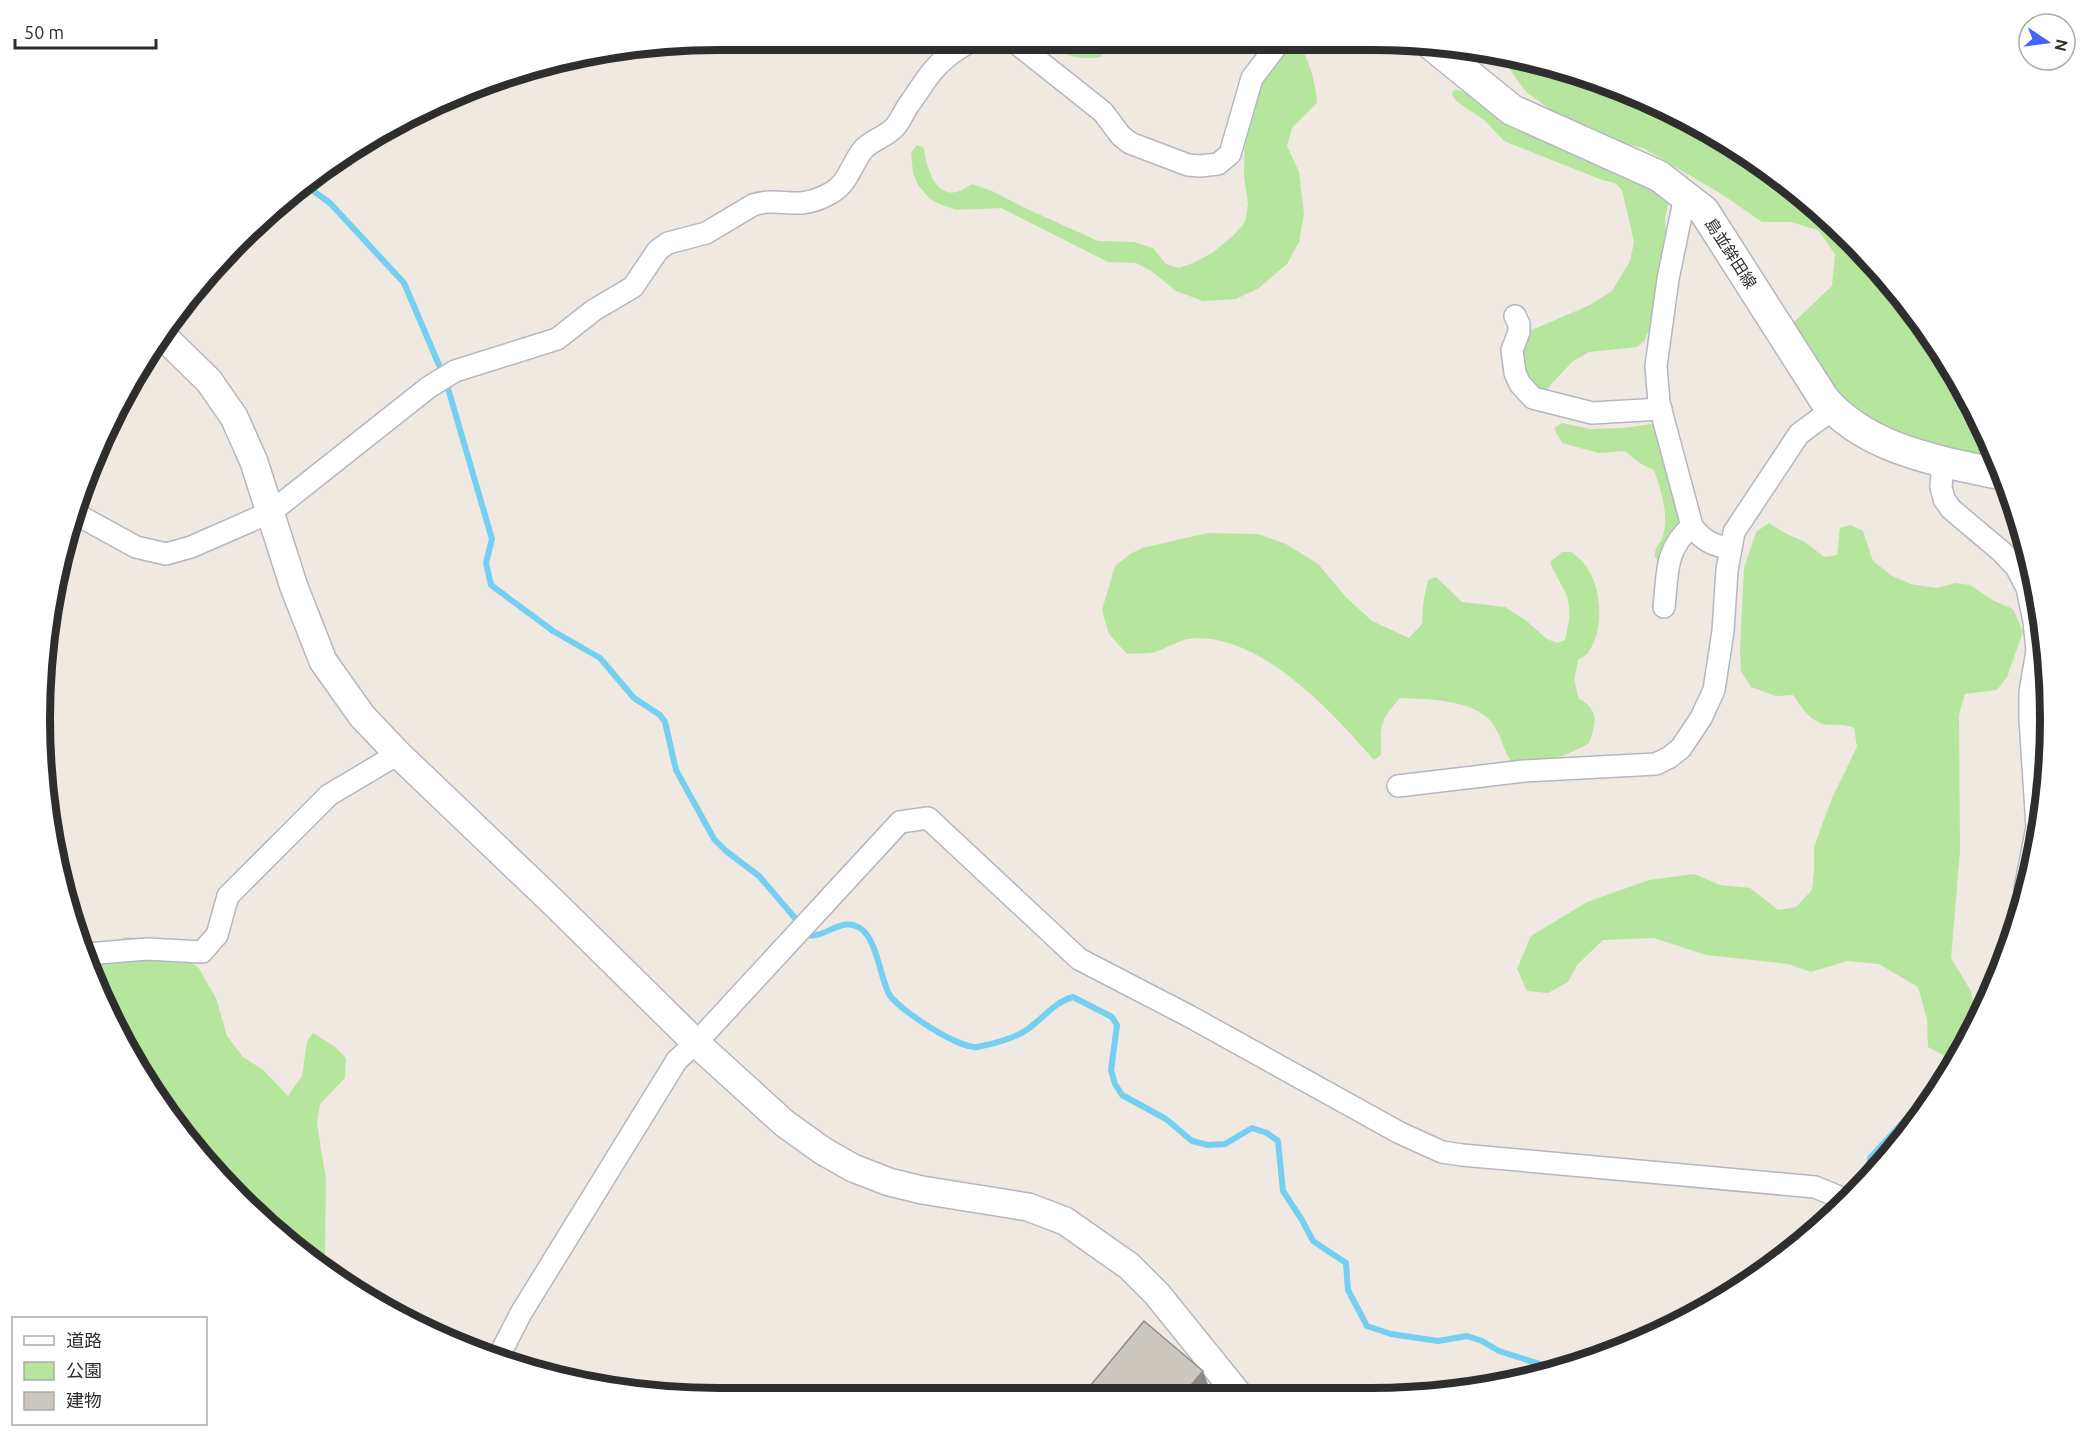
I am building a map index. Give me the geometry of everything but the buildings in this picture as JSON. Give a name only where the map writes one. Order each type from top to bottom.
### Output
[{"type":"main road","name":"島並鉾田線","points":[[1443,54],[1512,110],[1659,176],[1704,211],[1795,354],[1833,409],[1848,421],[1904,451],[1993,473]]},
{"type":"street","points":[[81,517],[136,547],[166,554],[191,547],[271,512],[429,387],[455,371],[557,339],[594,310],[633,287],[653,256],[668,243],[706,233],[753,205],[770,201],[792,205],[809,203],[840,188],[847,180],[860,153],[868,144],[878,141],[896,126],[933,70],[957,50]]},
{"type":"street","points":[[1025,50],[1103,112],[1121,136],[1130,143],[1188,165],[1200,166],[1218,164],[1230,154],[1252,78],[1274,50]]},
{"type":"street","points":[[1685,196],[1668,279],[1656,366],[1660,409],[1692,526],[1705,540],[1719,547],[1730,548]]},
{"type":"street","points":[[1515,316],[1519,324],[1519,332],[1512,350],[1515,373],[1520,384],[1533,398],[1592,413],[1660,409]]},
{"type":"street","points":[[167,340],[208,381],[234,417],[254,462],[294,587],[323,661],[362,716],[398,754],[696,1043],[783,1123],[823,1151],[853,1167],[900,1185],[1028,1207],[1065,1221],[1129,1266],[1158,1294],[1233,1388]]},
{"type":"street","points":[[1398,786],[1524,771],[1656,764],[1681,748],[1701,718],[1714,690],[1722,640],[1727,570],[1734,532],[1799,434],[1833,409]]},
{"type":"street","points":[[1943,462],[1941,487],[1944,499],[1951,509],[2002,552],[2016,567],[2027,588]]},
{"type":"street","points":[[1664,607],[1672,548],[1692,526]]},
{"type":"street","points":[[2035,795],[2030,692],[2036,656]]},
{"type":"street","points":[[92,954],[147,949],[202,952],[217,935],[228,896],[329,795],[398,754]]},
{"type":"street","points":[[501,1351],[521,1313],[677,1060],[696,1043],[900,822],[928,818],[1079,960],[1189,1016],[1400,1133],[1442,1152],[1815,1187],[1839,1197]]},
{"type":"green space","points":[[1060,50],[1106,50],[1101,57],[1080,58]]},
{"type":"green space","points":[[1280,50],[1302,50],[1313,77],[1317,103],[1292,128],[1287,146],[1299,172],[1304,214],[1299,242],[1287,264],[1259,288],[1236,299],[1203,301],[1176,291],[1150,270],[1136,263],[1108,262],[1001,208],[957,210],[942,205],[930,199],[918,185],[913,173],[911,153],[917,145],[924,148],[933,180],[944,191],[959,191],[972,184],[992,191],[1098,241],[1134,242],[1153,248],[1166,264],[1179,268],[1212,253],[1234,235],[1245,222],[1248,204],[1244,177],[1245,134],[1250,94]]},
{"type":"green space","points":[[1506,63],[1544,72],[1627,100],[1705,139],[1778,188],[1844,245],[1901,311],[1950,384],[1987,458],[1908,438],[1853,408],[1820,373],[1792,324],[1832,286],[1835,254],[1818,230],[1791,222],[1762,222],[1723,195],[1643,148],[1580,132],[1525,91]]},
{"type":"green space","points":[[1459,90],[1582,150],[1669,198],[1665,220],[1667,243],[1653,321],[1644,341],[1637,347],[1589,352],[1573,361],[1543,393],[1537,393],[1520,362],[1527,332],[1590,305],[1612,291],[1630,261],[1634,242],[1622,190],[1615,183],[1504,141],[1484,120],[1456,101],[1452,94],[1453,91]]},
{"type":"green space","points":[[1562,423],[1590,429],[1651,424],[1659,428],[1681,518],[1677,535],[1662,565],[1655,557],[1665,528],[1665,511],[1654,470],[1641,464],[1625,451],[1599,453],[1562,443],[1554,428]]},
{"type":"green space","points":[[1769,523],[1805,542],[1824,557],[1837,555],[1840,528],[1850,525],[1863,531],[1873,561],[1892,576],[1911,584],[1936,588],[1956,583],[1970,585],[1994,601],[2013,609],[2023,632],[2007,677],[1997,690],[1965,694],[1959,715],[1960,851],[1951,958],[1971,991],[1974,1008],[1947,1057],[1928,1047],[1927,1019],[1918,987],[1879,964],[1847,961],[1811,972],[1788,964],[1706,955],[1654,938],[1603,940],[1577,965],[1568,982],[1548,993],[1527,991],[1517,969],[1531,936],[1587,902],[1649,880],[1694,874],[1720,885],[1750,888],[1778,910],[1796,907],[1812,890],[1814,847],[1832,798],[1857,747],[1854,728],[1816,721],[1808,715],[1793,695],[1776,696],[1751,687],[1741,671],[1744,568],[1756,532]]},
{"type":"green space","points":[[1208,533],[1258,534],[1286,544],[1318,564],[1346,597],[1372,621],[1409,638],[1422,624],[1428,580],[1436,577],[1462,602],[1505,607],[1524,619],[1547,639],[1557,643],[1565,640],[1569,605],[1565,591],[1550,562],[1562,552],[1571,552],[1589,570],[1594,581],[1599,606],[1594,642],[1588,652],[1578,660],[1574,680],[1579,699],[1586,703],[1593,713],[1594,724],[1589,743],[1552,759],[1531,762],[1511,761],[1495,727],[1477,711],[1452,702],[1400,698],[1385,718],[1381,730],[1381,755],[1374,760],[1339,721],[1296,681],[1248,650],[1223,641],[1192,638],[1155,652],[1127,654],[1109,634],[1102,610],[1115,566],[1142,548]]},
{"type":"green space","points":[[125,937],[156,940],[198,967],[216,998],[227,1036],[243,1057],[262,1069],[288,1096],[302,1076],[307,1041],[313,1033],[334,1046],[346,1058],[345,1078],[320,1104],[317,1123],[326,1180],[325,1255],[328,1261],[245,1192],[188,1126],[162,1090],[139,1053],[100,975],[90,948],[104,947]]},
{"type":"waterway","points":[[310,189],[330,203],[404,283],[439,365]]},
{"type":"waterway","points":[[447,385],[492,539],[486,563],[491,585],[553,631],[600,658],[634,698],[660,715],[665,722],[676,770],[714,839],[759,876],[795,918]]},
{"type":"waterway","points":[[808,935],[821,934],[846,925],[860,928],[870,941],[886,987],[894,1001],[944,1036],[969,1046],[977,1047],[1020,1034],[1060,1003],[1073,997],[1112,1017],[1117,1025],[1111,1070],[1115,1084],[1122,1095],[1166,1119],[1192,1141],[1208,1145],[1225,1144],[1252,1128],[1267,1133],[1278,1141],[1283,1191],[1313,1241],[1346,1263],[1348,1290],[1367,1326],[1391,1334],[1438,1341],[1467,1336],[1482,1341],[1499,1351],[1543,1365]]},
{"type":"waterway","points":[[1870,1163],[1870,1158],[1906,1118]]}]
